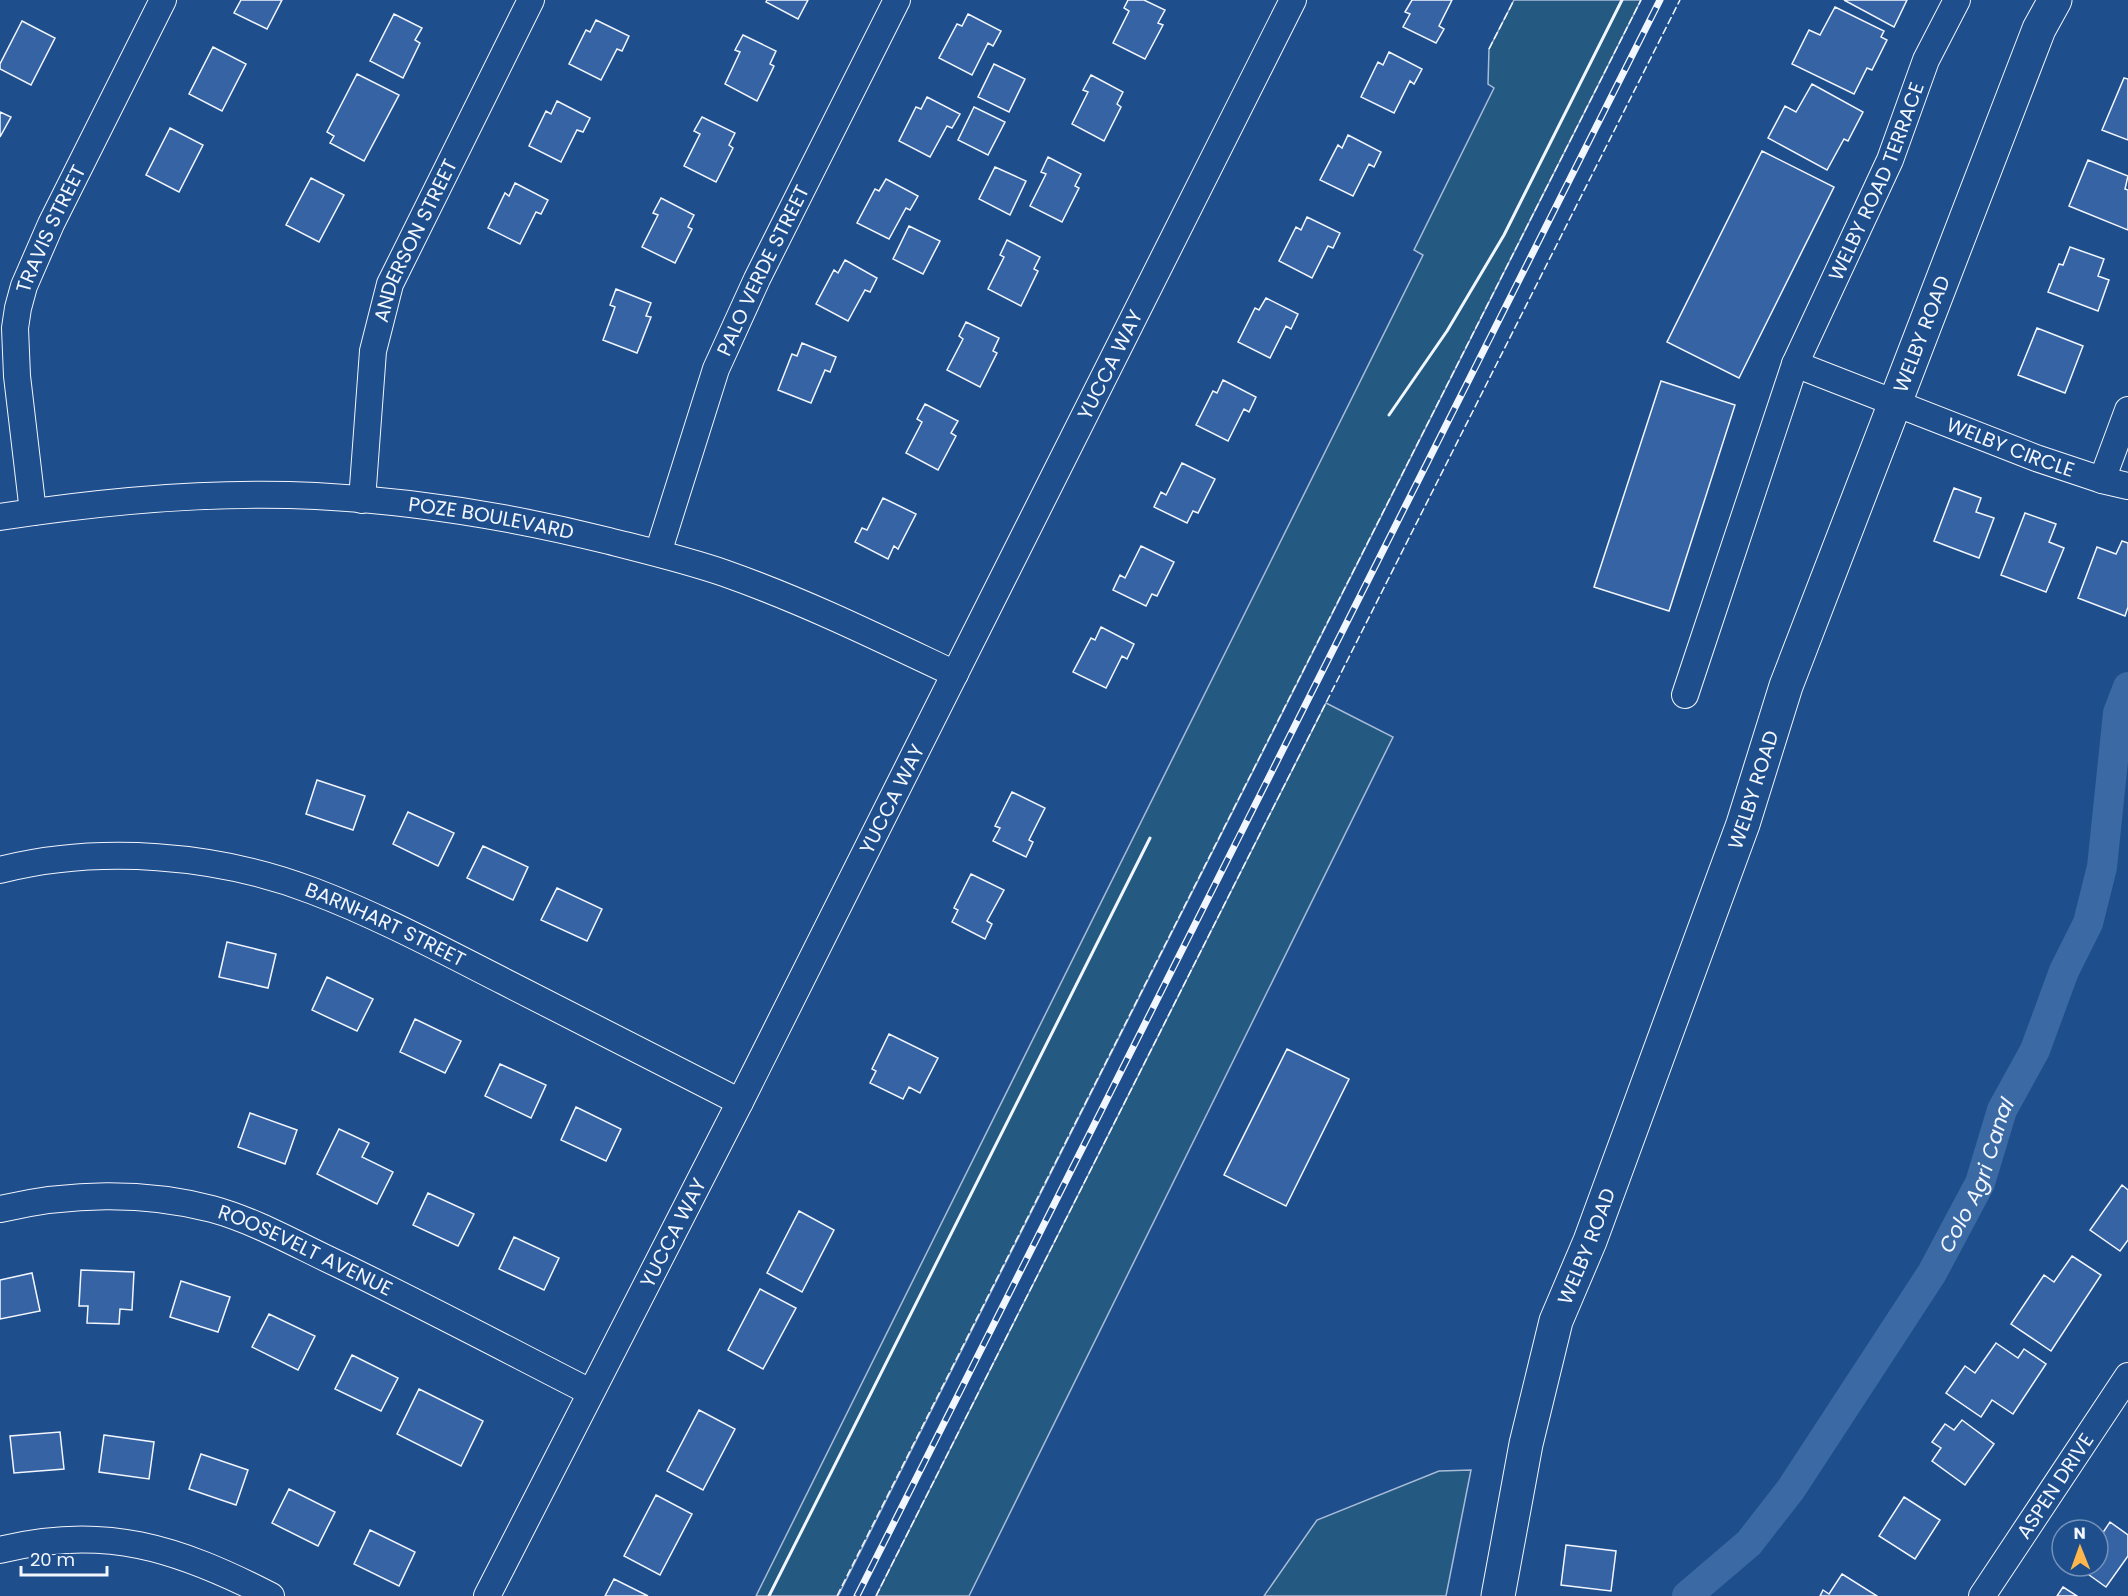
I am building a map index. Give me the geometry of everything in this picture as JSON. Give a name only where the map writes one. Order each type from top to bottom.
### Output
[{"type":"street","name":"TRAVIS STREET","points":[[33,512],[17,376],[15,328],[18,308],[24,286],[51,224],[163,0]]},
{"type":"street","name":"ANDERSON STREET","points":[[362,500],[373,351],[390,284],[531,0]]},
{"type":"street","name":"PALO VERDE STREET","points":[[658,553],[716,369],[757,279],[897,0]]},
{"type":"street","name":"YUCCA WAY","points":[[487,1596],[740,1102],[1293,0]]},
{"type":"street","name":"WELBY ROAD TERRACE","points":[[1685,695],[1795,364],[1890,160],[1926,60],[1957,0]]},
{"type":"street","name":"WELBY ROAD","points":[[1498,1596],[1526,1444],[1556,1321],[1590,1241],[1743,824],[1786,686],[2039,29],[2055,0]]},
{"type":"street","points":[[1795,364],[1897,402]]},
{"type":"street","name":"WELBY CIRCLE","points":[[1897,402],[2036,458],[2102,480],[2128,486]]},
{"type":"street","points":[[2102,480],[2128,410]]},
{"type":"street","name":"POZE BOULEVARD","points":[[0,517],[132,500],[232,495],[314,496],[497,517],[573,532],[658,553],[723,573],[824,611],[955,674]]},
{"type":"street","name":"BARNHART STREET","points":[[0,870],[54,860],[143,856],[225,866],[280,880],[330,897],[400,929],[740,1102]]},
{"type":"street","name":"ROOSEVELT AVENUE","points":[[0,1209],[39,1200],[72,1196],[145,1197],[214,1210],[264,1229],[368,1279],[590,1392]]},
{"type":"street","name":"ASPEN DRIVE","points":[[1982,1596],[2128,1376]]},
{"type":"street","points":[[0,1550],[49,1541],[98,1539],[137,1544],[179,1555],[229,1574],[271,1596]]},
{"type":"shaded area","points":[[1514,0],[1641,0],[838,1596],[756,1596],[1423,255],[1414,250],[1494,88],[1488,84],[1489,49]]},
{"type":"shaded area","points":[[1326,703],[1393,737],[969,1596],[876,1596]]},
{"type":"shaded area","points":[[1471,1470],[1446,1596],[1264,1596],[1317,1520],[1439,1471]]},
{"type":"building","points":[[241,0],[282,0],[267,29],[234,13]]},
{"type":"building","points":[[767,0],[808,0],[798,19],[766,2]]},
{"type":"building","points":[[1128,0],[1144,0],[1165,10],[1158,23],[1163,25],[1145,59],[1113,43],[1129,11],[1124,8]]},
{"type":"building","points":[[1412,0],[1452,0],[1439,26],[1444,29],[1436,43],[1403,27],[1410,14],[1405,12]]},
{"type":"building","points":[[1844,0],[1907,0],[1894,27]]},
{"type":"building","points":[[1835,7],[1884,31],[1881,37],[1887,40],[1872,70],[1867,68],[1854,94],[1792,64],[1809,30],[1820,35]]},
{"type":"building","points":[[394,14],[422,28],[415,40],[420,43],[403,78],[370,61]]},
{"type":"building","points":[[968,14],[1001,31],[993,46],[988,43],[972,75],[939,58],[957,24],[962,26]]},
{"type":"building","points":[[596,20],[629,36],[622,51],[617,49],[601,80],[569,64],[586,30],[590,32]]},
{"type":"building","points":[[22,21],[55,38],[31,85],[0,69],[0,64]]},
{"type":"building","points":[[743,35],[776,51],[770,64],[774,66],[757,101],[725,84],[740,52],[735,50]]},
{"type":"building","points":[[213,47],[246,64],[222,111],[189,94]]},
{"type":"building","points":[[1389,52],[1422,69],[1414,84],[1410,81],[1394,113],[1361,97],[1378,62],[1383,65]]},
{"type":"building","points":[[994,64],[1025,79],[1009,112],[978,97]]},
{"type":"building","points":[[357,74],[399,95],[364,161],[330,143],[334,136],[327,132]]},
{"type":"building","points":[[1091,75],[1123,92],[1117,104],[1121,107],[1104,141],[1072,124],[1088,92],[1083,90]]},
{"type":"building","points":[[2124,78],[2128,79],[2128,140],[2102,130]]},
{"type":"building","points":[[1812,84],[1863,112],[1848,141],[1844,139],[1827,170],[1768,138],[1785,106],[1796,112]]},
{"type":"building","points":[[927,97],[960,114],[952,128],[947,126],[930,157],[899,141],[916,107],[921,109]]},
{"type":"building","points":[[557,101],[590,118],[583,132],[577,130],[561,162],[529,146],[546,111],[551,114]]},
{"type":"building","points":[[974,107],[1005,122],[988,155],[958,140]]},
{"type":"building","points":[[0,112],[11,117],[0,137]]},
{"type":"building","points":[[702,117],[735,133],[729,145],[733,148],[716,182],[684,166],[700,134],[694,131]]},
{"type":"building","points":[[170,128],[203,145],[179,192],[146,175]]},
{"type":"building","points":[[1348,135],[1381,152],[1374,167],[1369,164],[1353,196],[1320,180],[1338,145],[1342,148]]},
{"type":"building","points":[[1762,151],[1834,187],[1739,378],[1667,342]]},
{"type":"building","points":[[1048,157],[1081,174],[1075,186],[1079,188],[1062,222],[1030,206],[1046,174],[1041,172]]},
{"type":"building","points":[[2088,160],[2128,176],[2125,189],[2128,190],[2128,230],[2069,206]]},
{"type":"building","points":[[995,167],[1026,181],[1010,215],[979,199]]},
{"type":"building","points":[[311,178],[344,195],[319,242],[286,225]]},
{"type":"building","points":[[886,179],[918,196],[910,210],[906,208],[889,239],[857,223],[875,189],[879,191]]},
{"type":"building","points":[[515,183],[548,200],[541,214],[536,212],[520,244],[488,228],[505,193],[509,196]]},
{"type":"building","points":[[661,198],[694,215],[688,227],[692,229],[675,263],[642,247],[658,215],[653,213]]},
{"type":"building","points":[[1307,217],[1340,233],[1333,248],[1328,246],[1312,278],[1279,261],[1296,227],[1301,230]]},
{"type":"building","points":[[909,226],[940,241],[923,274],[893,259]]},
{"type":"building","points":[[1007,240],[1040,257],[1034,269],[1038,271],[1021,306],[988,289],[1004,257],[1000,255]]},
{"type":"building","points":[[2070,247],[2104,259],[2098,276],[2109,280],[2098,311],[2048,292],[2059,264],[2063,265]]},
{"type":"building","points":[[845,260],[877,278],[870,292],[865,290],[848,321],[816,304],[834,270],[838,273]]},
{"type":"building","points":[[616,289],[651,303],[646,316],[651,317],[637,353],[603,340],[615,307],[610,305]]},
{"type":"building","points":[[1266,298],[1298,314],[1291,329],[1286,326],[1270,358],[1238,342],[1255,308],[1259,310]]},
{"type":"building","points":[[966,322],[999,338],[993,351],[997,353],[980,387],[947,370],[963,339],[959,336]]},
{"type":"building","points":[[2037,328],[2083,346],[2065,393],[2018,375]]},
{"type":"building","points":[[802,343],[836,357],[830,372],[825,370],[811,403],[778,390],[792,354],[797,356]]},
{"type":"building","points":[[1223,380],[1256,397],[1249,412],[1244,409],[1228,441],[1196,425],[1213,391],[1217,393]]},
{"type":"building","points":[[1661,381],[1735,405],[1669,611],[1594,587]]},
{"type":"building","points":[[925,404],[958,421],[951,433],[956,436],[938,470],[906,453],[922,422],[917,419]]},
{"type":"building","points":[[1182,463],[1215,479],[1198,513],[1193,511],[1187,523],[1154,507],[1161,492],[1166,495]]},
{"type":"building","points":[[1954,488],[1981,498],[1976,512],[1994,518],[1979,558],[1934,541]]},
{"type":"building","points":[[883,498],[916,514],[898,549],[894,546],[888,559],[855,542],[862,528],[867,530]]},
{"type":"building","points":[[2025,513],[2056,524],[2049,542],[2064,548],[2046,592],[2001,575]]},
{"type":"building","points":[[2122,541],[2128,543],[2128,607],[2125,616],[2078,598],[2097,547],[2116,554]]},
{"type":"building","points":[[1141,546],[1174,562],[1157,596],[1152,594],[1146,606],[1113,590],[1120,575],[1125,578]]},
{"type":"building","points":[[1101,627],[1134,644],[1127,659],[1122,656],[1106,688],[1073,672],[1091,638],[1095,640]]},
{"type":"building","points":[[317,780],[365,796],[353,830],[306,814]]},
{"type":"building","points":[[1012,792],[1045,808],[1029,840],[1033,842],[1026,857],[993,841],[1000,828],[995,826]]},
{"type":"building","points":[[408,812],[454,833],[438,866],[393,844]]},
{"type":"building","points":[[483,846],[528,867],[513,900],[467,878]]},
{"type":"building","points":[[971,874],[1004,890],[987,921],[992,924],[985,939],[952,922],[958,910],[954,908]]},
{"type":"building","points":[[557,888],[602,909],[587,941],[541,920]]},
{"type":"building","points":[[227,942],[276,954],[268,988],[219,977]]},
{"type":"building","points":[[327,977],[373,999],[357,1031],[312,1010]]},
{"type":"building","points":[[415,1019],[461,1041],[445,1073],[400,1052]]},
{"type":"building","points":[[889,1034],[938,1058],[920,1093],[909,1087],[903,1099],[870,1083],[876,1071],[872,1069]]},
{"type":"building","points":[[1287,1049],[1349,1079],[1286,1206],[1224,1175]]},
{"type":"building","points":[[500,1064],[546,1085],[531,1118],[485,1096]]},
{"type":"building","points":[[576,1107],[621,1129],[606,1161],[561,1140]]},
{"type":"building","points":[[250,1113],[297,1130],[285,1164],[238,1147]]},
{"type":"building","points":[[339,1129],[369,1143],[362,1157],[393,1172],[377,1204],[317,1174]]},
{"type":"building","points":[[2122,1185],[2128,1190],[2128,1240],[2120,1251],[2090,1230]]},
{"type":"building","points":[[428,1193],[474,1214],[458,1246],[413,1225]]},
{"type":"building","points":[[799,1211],[834,1230],[802,1292],[767,1273]]},
{"type":"building","points":[[514,1237],[559,1258],[544,1290],[499,1269]]},
{"type":"building","points":[[2072,1256],[2101,1275],[2051,1351],[2011,1324],[2044,1275],[2054,1282]]},
{"type":"building","points":[[81,1270],[134,1272],[132,1310],[120,1309],[119,1324],[87,1323],[88,1306],[79,1306]]},
{"type":"building","points":[[32,1273],[40,1311],[0,1319],[0,1280]]},
{"type":"building","points":[[181,1281],[230,1297],[218,1332],[170,1317]]},
{"type":"building","points":[[760,1289],[796,1308],[763,1369],[728,1350]]},
{"type":"building","points":[[269,1314],[315,1336],[298,1370],[252,1347]]},
{"type":"building","points":[[1996,1343],[2018,1358],[2024,1349],[2046,1364],[2013,1414],[1992,1400],[1981,1417],[1946,1393],[1965,1366],[1975,1373]]},
{"type":"building","points":[[352,1355],[398,1378],[381,1411],[335,1389]]},
{"type":"building","points":[[419,1389],[483,1421],[461,1466],[397,1434]]},
{"type":"building","points":[[699,1410],[735,1429],[703,1490],[667,1471]]},
{"type":"building","points":[[1962,1420],[1994,1444],[1965,1485],[1932,1461],[1941,1448],[1932,1442],[1945,1424],[1954,1430]]},
{"type":"building","points":[[60,1432],[64,1469],[14,1473],[10,1436]]},
{"type":"building","points":[[104,1435],[154,1442],[149,1479],[99,1472]]},
{"type":"building","points":[[201,1454],[248,1470],[236,1505],[189,1489]]},
{"type":"building","points":[[289,1489],[335,1512],[318,1546],[272,1523]]},
{"type":"building","points":[[656,1495],[692,1514],[660,1575],[624,1556]]},
{"type":"building","points":[[1904,1497],[1940,1520],[1915,1559],[1879,1536]]},
{"type":"building","points":[[2110,1522],[2128,1535],[2128,1556],[2106,1587],[2093,1578],[2110,1578]]},
{"type":"building","points":[[370,1530],[415,1552],[399,1586],[354,1564]]},
{"type":"building","points":[[1566,1545],[1616,1551],[1611,1591],[1561,1585]]},
{"type":"building","points":[[1842,1574],[1877,1596],[1820,1596],[1823,1590],[1829,1594]]},
{"type":"building","points":[[614,1579],[648,1596],[605,1596]]},
{"type":"building","points":[[2063,1587],[2077,1596],[2057,1596]]},
{"type":"waterway","name":"Colo Agri Canal","points":[[1687,1596],[1749,1543],[1791,1489],[1932,1273],[1980,1183],[2002,1110],[2035,1050],[2064,971],[2088,923],[2102,867],[2118,713],[2128,687]]},
{"type":"railway","points":[[857,1596],[1660,0]]},
{"type":"fence","points":[[1489,49],[1514,0]]},
{"type":"fence","points":[[837,1596],[1641,0]]},
{"type":"fence","points":[[876,1596],[1680,0]]},
{"type":"wall","points":[[1389,415],[1447,331],[1504,235],[1622,0]]},
{"type":"wall","points":[[769,1596],[1150,838]]}]
